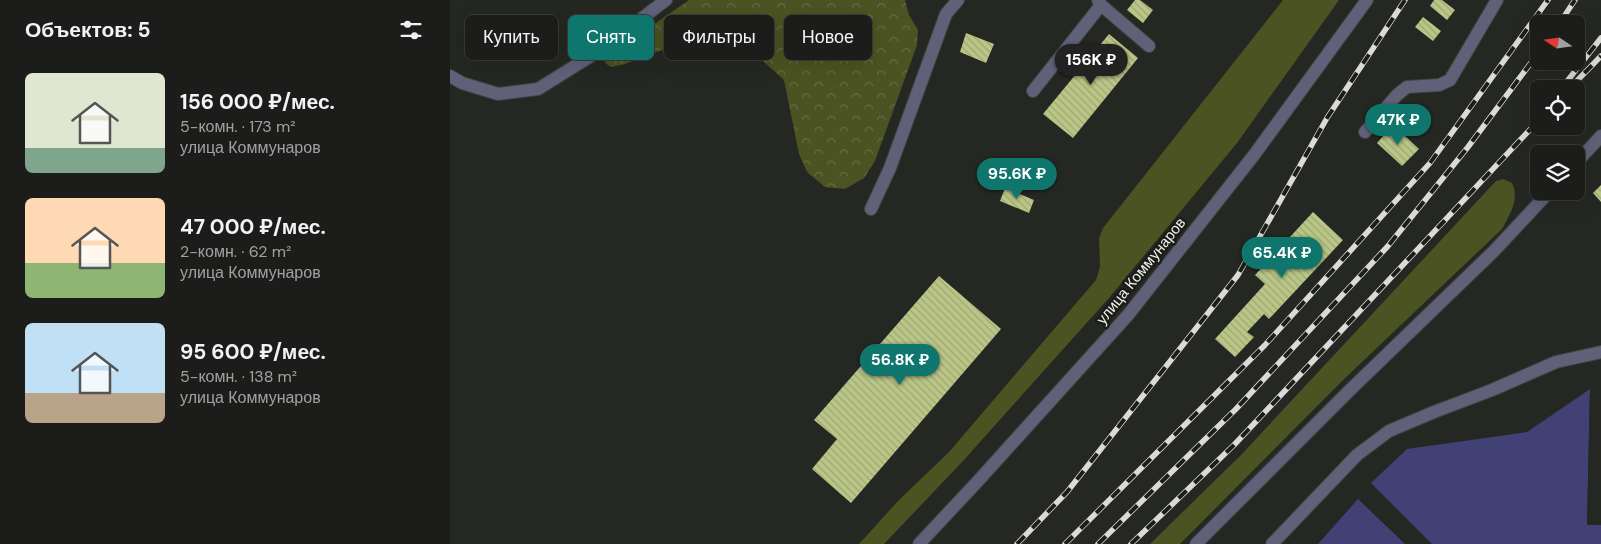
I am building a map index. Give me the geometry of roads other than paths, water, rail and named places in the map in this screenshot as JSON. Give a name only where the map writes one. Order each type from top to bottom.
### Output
[{"type":"street","points":[[450,76],[462,83],[498,94],[538,88],[599,51],[666,0]]},
{"type":"street","points":[[871,209],[890,168],[946,14],[958,0]]},
{"type":"street","name":"улица Коммунаров","points":[[919,544],[1128,315],[1254,155],[1367,0]]},
{"type":"street","points":[[1365,132],[1397,95],[1407,87],[1439,85],[1450,80],[1497,0]]},
{"type":"street","points":[[1033,91],[1100,2],[1148,46]]},
{"type":"street","points":[[1585,153],[1601,136]]},
{"type":"street","points":[[1196,544],[1350,390],[1494,251],[1542,200]]},
{"type":"street","points":[[1272,544],[1357,455],[1389,431],[1556,362],[1601,352]]},
{"type":"railway","points":[[1017,544],[1067,492],[1238,275],[1327,118],[1405,0]]},
{"type":"railway","points":[[1065,544],[1265,345],[1430,163],[1548,0]]},
{"type":"railway","points":[[1565,15],[1575,0]]},
{"type":"railway","points":[[1568,80],[1601,38]]},
{"type":"railway","points":[[1578,80],[1601,56]]},
{"type":"railway","points":[[1098,544],[1236,409],[1388,246],[1468,147],[1530,64]]},
{"type":"railway","points":[[1131,544],[1234,445],[1530,130]]}]
